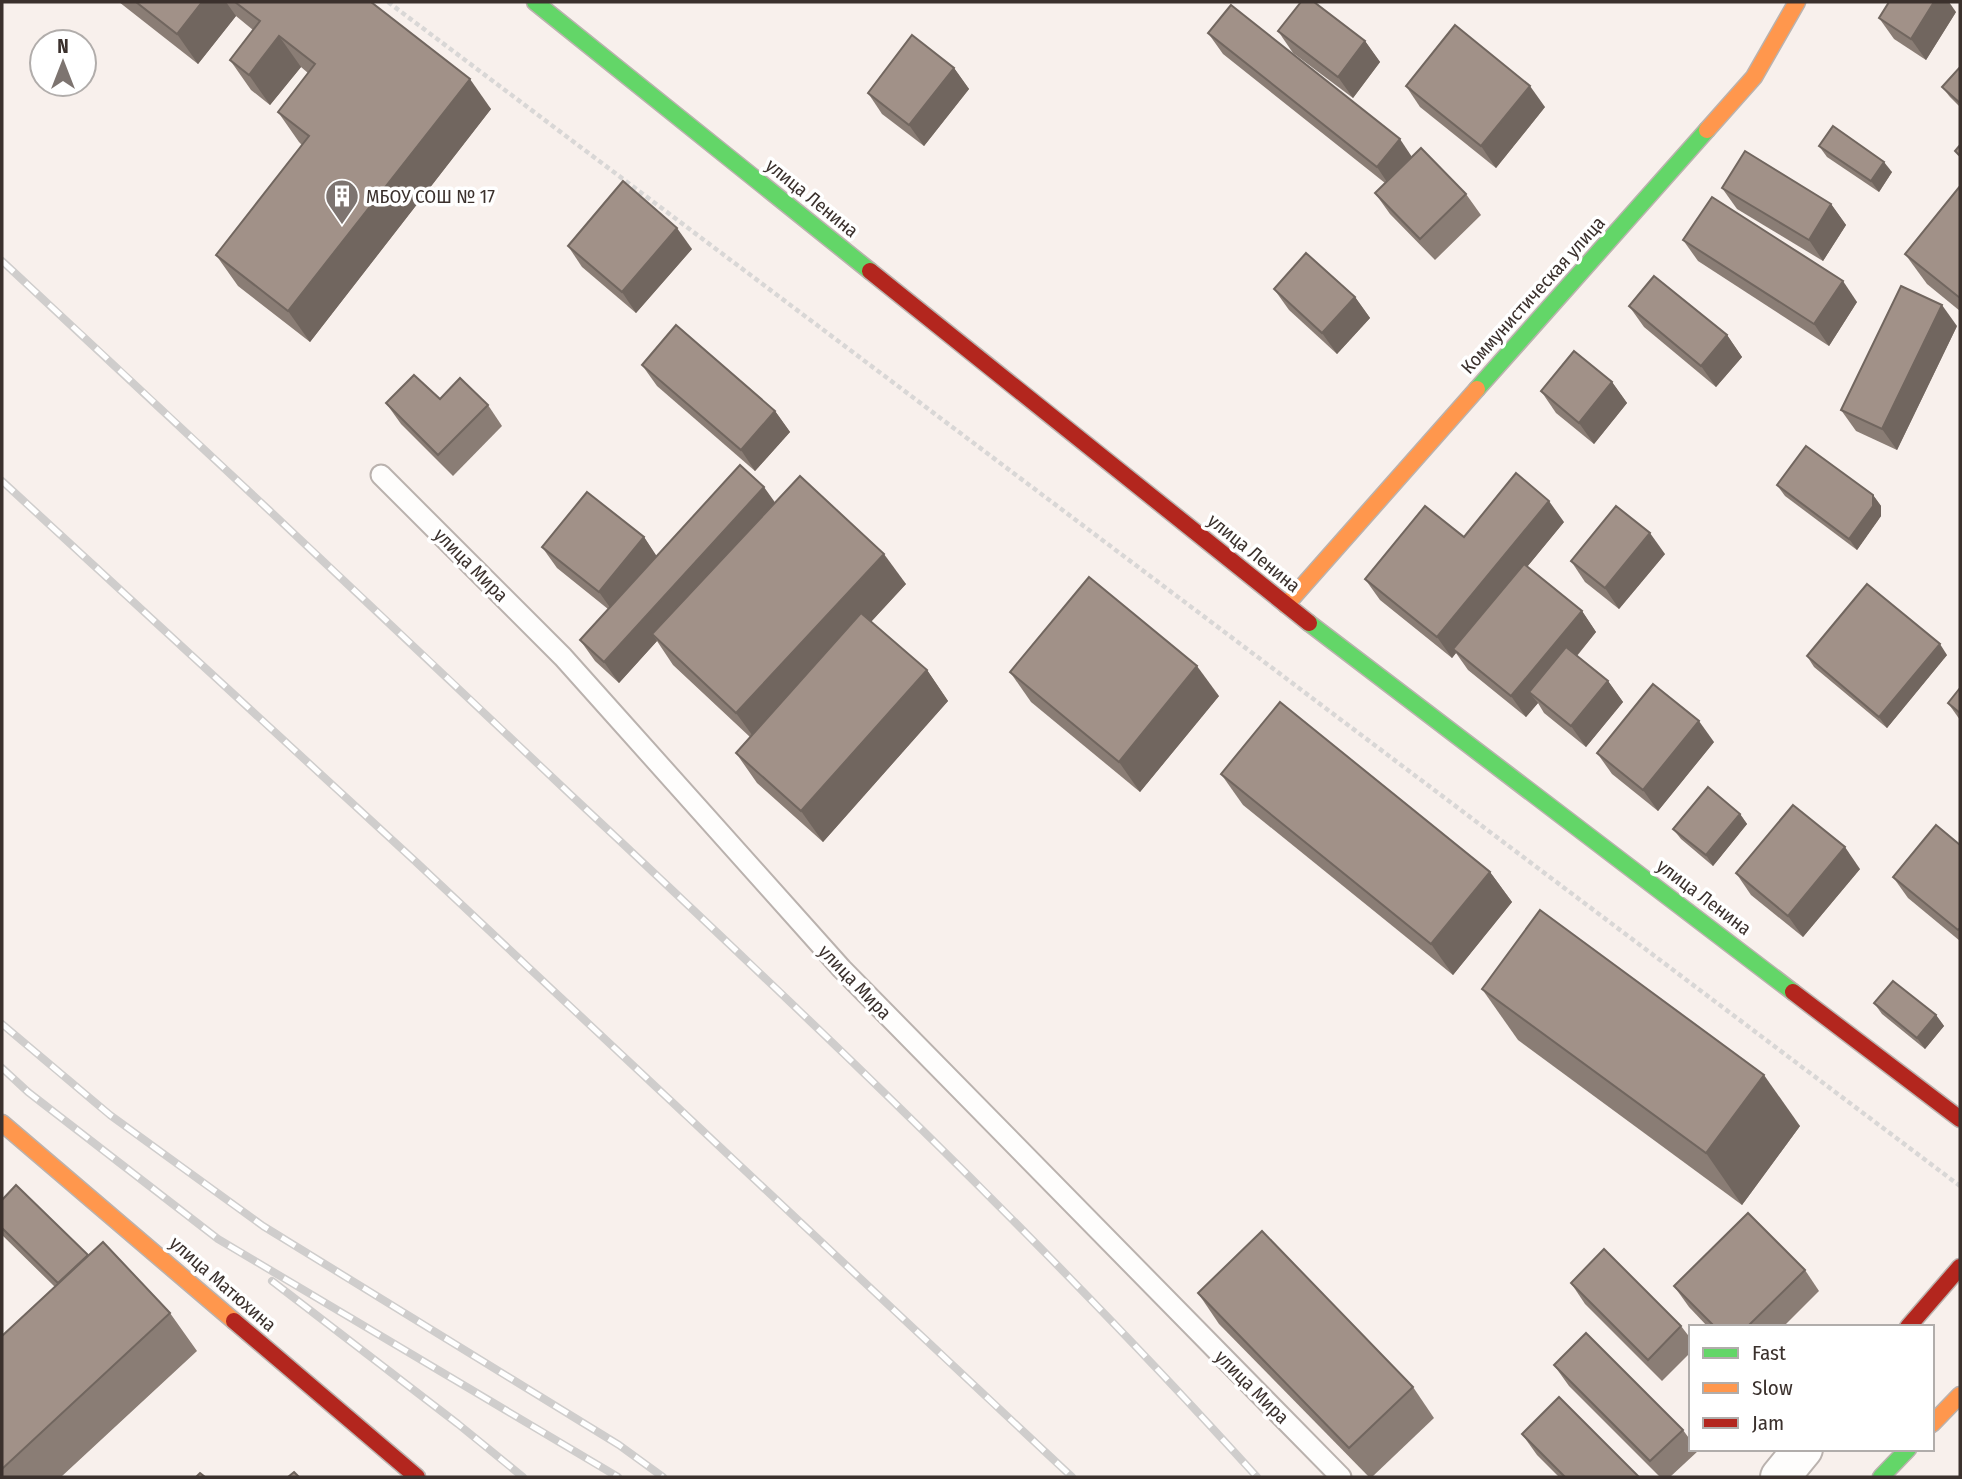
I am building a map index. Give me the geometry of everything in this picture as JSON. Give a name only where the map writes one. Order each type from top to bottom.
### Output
[{"type":"street","name":"улица Ленина","points":[[535,2],[1286,606],[1960,1119]]},
{"type":"street","name":"Коммунистическая улица","points":[[1286,606],[1754,77],[1797,2]]},
{"type":"street","name":"улица Матюхина","points":[[2,1123],[417,1477]]},
{"type":"street","points":[[1910,1325],[1960,1267]]},
{"type":"street","points":[[1934,1422],[1960,1395]]},
{"type":"street","points":[[1780,1477],[1801,1451]]},
{"type":"street","points":[[1881,1477],[1906,1451]]},
{"type":"lane","name":"улица Мира","points":[[381,475],[563,657],[842,969],[1341,1477]]},
{"type":"path","points":[[388,2],[1960,1186]]},
{"type":"building","points":[[136,2],[202,2],[177,34]]},
{"type":"building","name":"МБОУ СОШ № 17","points":[[235,2],[371,2],[470,79],[288,311],[216,255],[309,136],[278,112],[315,64],[279,36],[249,75],[230,60],[260,21]]},
{"type":"building","points":[[1301,2],[1314,2],[1365,41],[1338,77],[1278,31]]},
{"type":"building","points":[[1889,2],[1934,2],[1911,39],[1879,18]]},
{"type":"building","points":[[1231,5],[1400,139],[1377,167],[1208,33]]},
{"type":"building","points":[[1455,25],[1530,86],[1481,146],[1406,86]]},
{"type":"building","points":[[912,35],[954,68],[909,125],[868,93]]},
{"type":"building","points":[[1960,67],[1960,103],[1942,87]]},
{"type":"building","points":[[1833,126],[1884,162],[1871,181],[1819,146]]},
{"type":"building","points":[[1421,148],[1466,194],[1420,239],[1375,193]]},
{"type":"building","points":[[1745,151],[1831,204],[1809,240],[1722,188]]},
{"type":"building","points":[[623,181],[677,228],[622,292],[568,246]]},
{"type":"building","points":[[1960,186],[1960,298],[1905,254]]},
{"type":"building","points":[[1712,197],[1843,281],[1814,324],[1683,240]]},
{"type":"building","points":[[1306,253],[1355,297],[1322,333],[1274,289]]},
{"type":"building","points":[[1654,276],[1727,335],[1701,366],[1629,306]]},
{"type":"building","points":[[1901,286],[1942,305],[1882,429],[1841,410]]},
{"type":"building","points":[[676,325],[775,411],[741,450],[642,365]]},
{"type":"building","points":[[1574,351],[1612,382],[1579,423],[1541,391]]},
{"type":"building","points":[[414,375],[440,399],[460,378],[488,405],[438,455],[386,403]]},
{"type":"building","points":[[1806,446],[1873,495],[1873,506],[1849,539],[1777,485]]},
{"type":"building","points":[[740,465],[764,487],[604,662],[580,640]]},
{"type":"building","points":[[1516,473],[1549,501],[1437,637],[1365,579],[1425,506],[1464,537]]},
{"type":"building","points":[[800,476],[884,554],[736,713],[652,634]]},
{"type":"building","points":[[587,492],[644,537],[599,592],[542,547]]},
{"type":"building","points":[[1616,506],[1650,533],[1605,588],[1571,561]]},
{"type":"building","points":[[1524,564],[1582,611],[1511,696],[1453,649]]},
{"type":"building","points":[[1089,577],[1197,666],[1119,762],[1010,672]]},
{"type":"building","points":[[1867,584],[1940,644],[1879,717],[1807,656]]},
{"type":"building","points":[[861,613],[927,670],[801,811],[736,753]]},
{"type":"building","points":[[1566,647],[1608,681],[1571,726],[1529,692]]},
{"type":"building","points":[[1653,684],[1699,721],[1643,790],[1597,753]]},
{"type":"building","points":[[1960,688],[1960,713],[1948,703]]},
{"type":"building","points":[[1280,702],[1490,872],[1431,944],[1221,774]]},
{"type":"building","points":[[1708,787],[1740,814],[1706,855],[1673,829]]},
{"type":"building","points":[[1793,805],[1845,847],[1788,916],[1736,873]]},
{"type":"building","points":[[1936,825],[1960,845],[1958,930],[1893,877]]},
{"type":"building","points":[[1540,910],[1764,1075],[1706,1153],[1482,989]]},
{"type":"building","points":[[1893,981],[1936,1015],[1917,1038],[1874,1003]]},
{"type":"building","points":[[16,1185],[88,1255],[58,1283],[2,1228],[2,1200]]},
{"type":"building","points":[[1748,1213],[1805,1270],[1749,1325],[1713,1325],[1674,1286]]},
{"type":"building","points":[[1262,1231],[1413,1387],[1349,1448],[1198,1293]]},
{"type":"building","points":[[103,1242],[170,1313],[2,1469],[2,1336]]},
{"type":"building","points":[[1604,1249],[1681,1326],[1648,1360],[1571,1283]]},
{"type":"building","points":[[1586,1333],[1683,1430],[1650,1461],[1554,1365]]},
{"type":"building","points":[[1559,1397],[1639,1477],[1565,1477],[1522,1434]]},
{"type":"railway","points":[[2,261],[922,1129],[1092,1301],[1257,1477]]},
{"type":"railway","points":[[2,481],[415,861],[1072,1477]]},
{"type":"railway","points":[[2,1024],[110,1115],[263,1226],[619,1445],[663,1477]]},
{"type":"railway","points":[[2,1068],[28,1092],[218,1239],[618,1477]]},
{"type":"railway","points":[[272,1281],[523,1477]]},
{"type":"traffic: fast","points":[[535,2],[870,271]]},
{"type":"traffic: fast","points":[[1477,389],[1707,130]]},
{"type":"traffic: fast","points":[[1309,623],[1793,992]]},
{"type":"traffic: fast","points":[[1881,1477],[1906,1451]]},
{"type":"traffic: slow","points":[[1707,130],[1754,77],[1797,2]]},
{"type":"traffic: slow","points":[[1286,605],[1477,389]]},
{"type":"traffic: slow","points":[[2,1123],[234,1321]]},
{"type":"traffic: slow","points":[[1934,1422],[1960,1395]]},
{"type":"traffic: jam","points":[[870,271],[1309,623]]},
{"type":"traffic: jam","points":[[1793,992],[1960,1119]]},
{"type":"traffic: jam","points":[[1910,1325],[1960,1267]]},
{"type":"traffic: jam","points":[[234,1321],[417,1477]]},
{"type":"place","name":"МБОУ СОШ № 17","points":[[342,226]]}]
